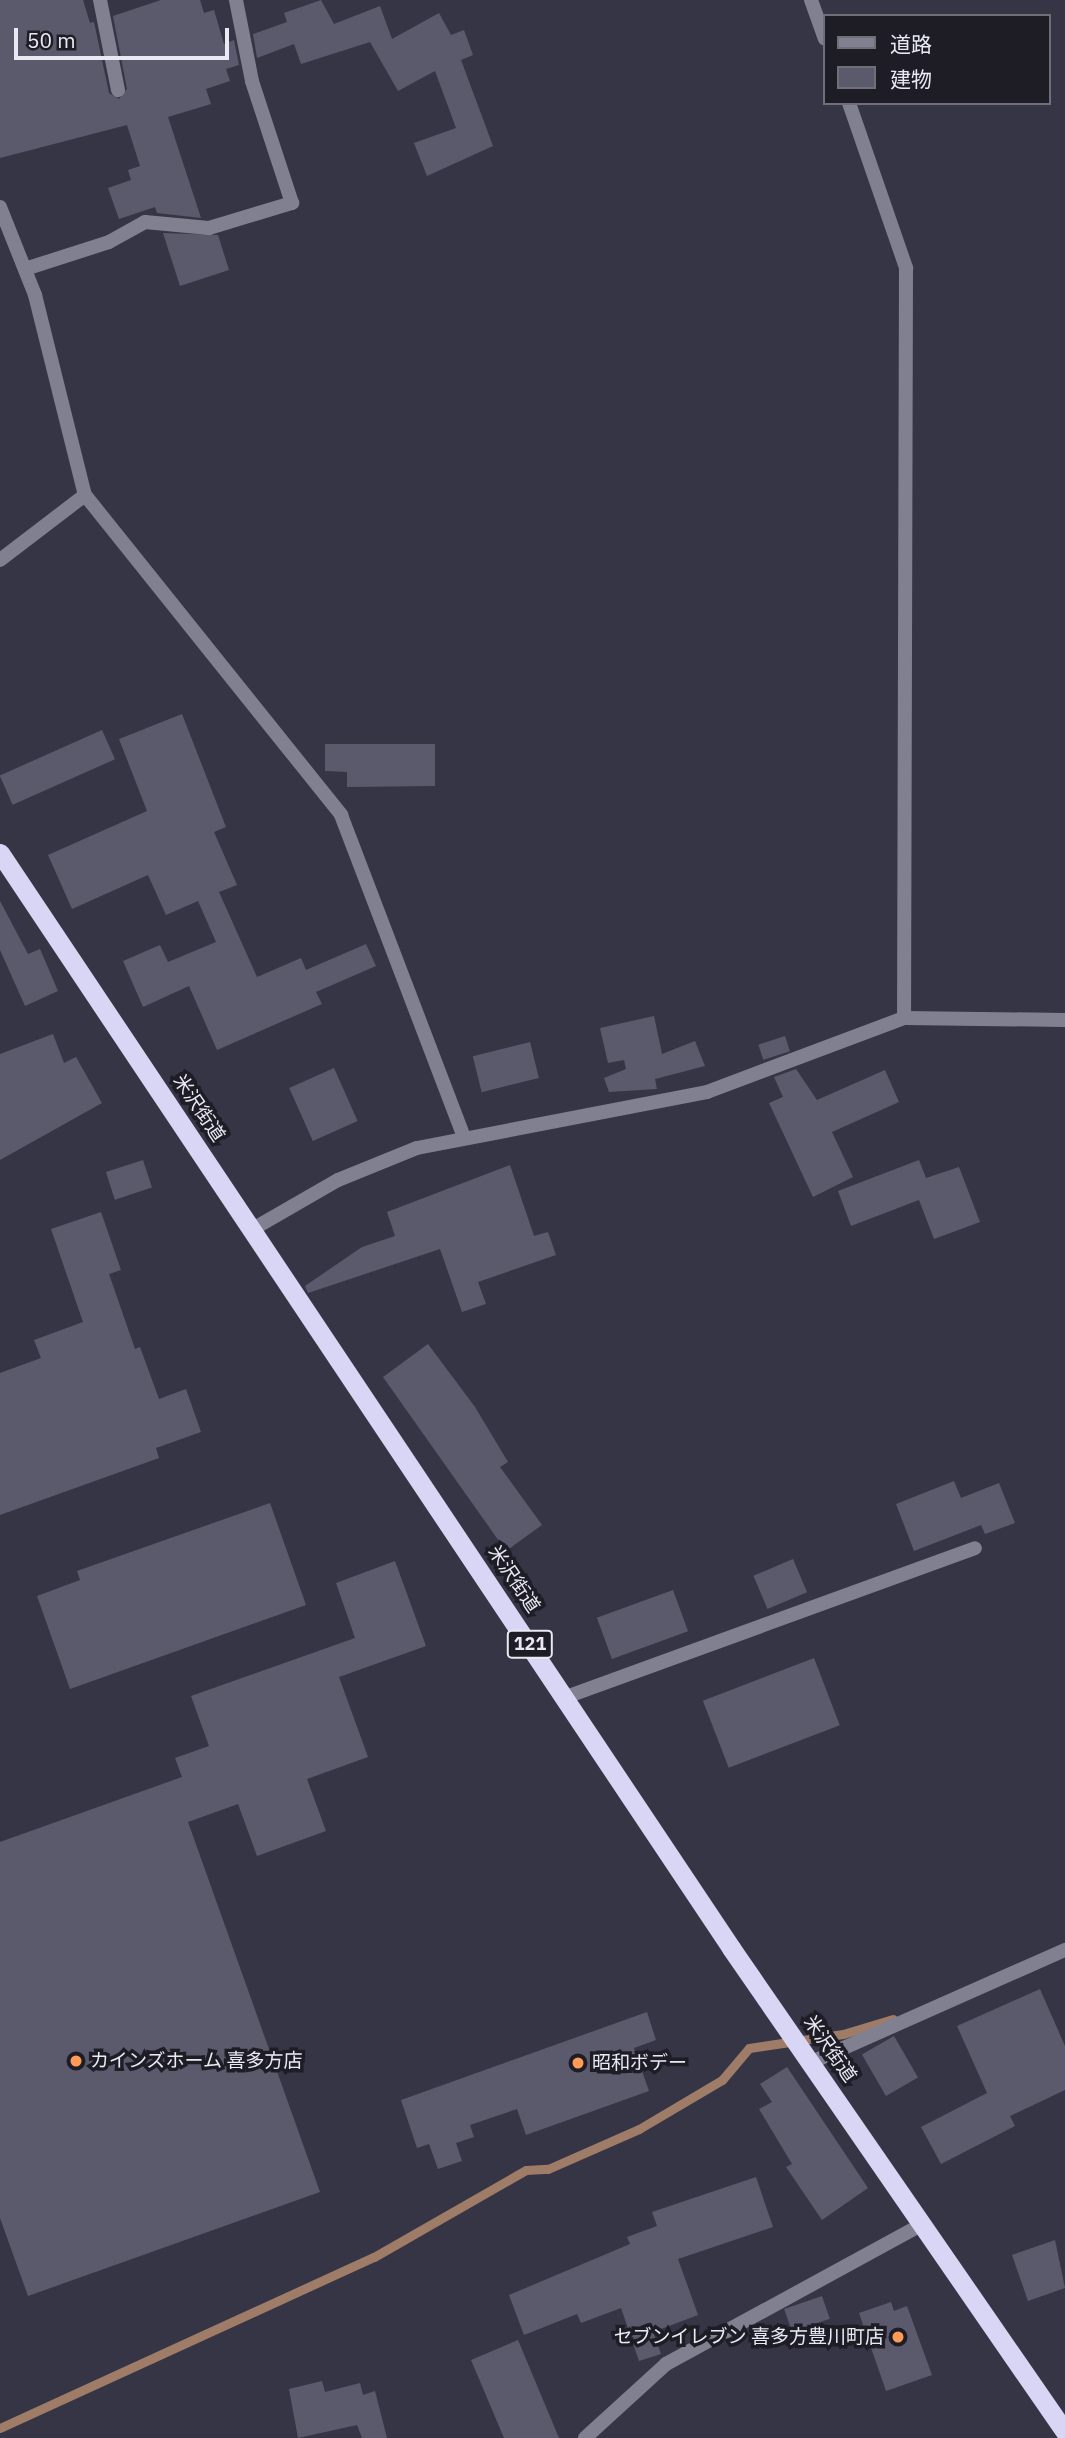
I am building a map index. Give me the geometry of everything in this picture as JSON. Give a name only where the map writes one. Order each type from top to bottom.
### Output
[{"type":"highway","name":"米沢街道","points":[[0,853],[921,2225],[1065,2432]]},
{"type":"street","points":[[100,0],[118,90]]},
{"type":"street","points":[[24,269],[109,242],[145,222],[209,228],[292,203],[252,81],[236,0]]},
{"type":"street","points":[[811,0],[824,36]]},
{"type":"street","points":[[850,105],[906,268],[904,1018]]},
{"type":"street","points":[[0,206],[24,269],[85,495],[341,816],[462,1132]]},
{"type":"street","points":[[0,560],[85,495]]},
{"type":"street","points":[[253,1229],[338,1180],[417,1148],[707,1092],[904,1018],[1065,1020]]},
{"type":"street","points":[[566,1697],[975,1548]]},
{"type":"street","points":[[812,2062],[1065,1950]]},
{"type":"street","points":[[585,2438],[666,2364],[921,2225]]},
{"type":"building","points":[[0,0],[83,0],[90,23],[94,22],[109,93],[119,99],[127,89],[113,16],[161,0],[200,0],[204,13],[214,10],[224,44],[234,40],[239,65],[226,69],[230,81],[206,89],[211,104],[168,117],[201,218],[157,213],[155,207],[119,219],[108,188],[131,180],[128,170],[140,166],[127,125],[0,158]]},
{"type":"building","points":[[321,0],[334,24],[380,6],[392,39],[439,13],[451,35],[464,30],[473,55],[461,60],[493,146],[427,176],[414,143],[456,128],[435,71],[398,91],[370,42],[301,64],[294,44],[257,58],[253,34],[287,22],[284,13]]},
{"type":"building","points":[[163,233],[218,235],[229,270],[180,286]]},
{"type":"building","points":[[182,714],[226,827],[214,832],[237,885],[219,892],[257,977],[301,958],[306,970],[366,944],[376,966],[316,992],[322,1004],[217,1050],[189,986],[143,1007],[123,961],[160,945],[168,962],[216,942],[198,901],[166,915],[148,875],[72,909],[48,855],[147,811],[119,739]]},
{"type":"building","points":[[102,730],[115,759],[13,805],[0,775]]},
{"type":"building","points":[[325,744],[435,744],[435,786],[347,787],[347,772],[325,771]]},
{"type":"building","points":[[0,901],[28,954],[40,949],[58,991],[25,1006],[0,950]]},
{"type":"building","points":[[654,1016],[662,1054],[695,1041],[705,1066],[655,1079],[657,1089],[609,1092],[604,1078],[626,1069],[624,1060],[608,1063],[600,1028]]},
{"type":"building","points":[[53,1034],[64,1063],[76,1057],[102,1103],[0,1160],[0,1054]]},
{"type":"building","points":[[785,1036],[790,1051],[763,1060],[758,1045]]},
{"type":"building","points":[[530,1042],[539,1078],[482,1092],[473,1056]]},
{"type":"building","points":[[334,1068],[358,1121],[313,1141],[289,1088]]},
{"type":"building","points":[[796,1069],[817,1100],[885,1070],[899,1102],[832,1132],[853,1177],[813,1197],[769,1103],[783,1097],[774,1077]]},
{"type":"building","points":[[143,1160],[152,1188],[115,1200],[106,1172]]},
{"type":"building","points":[[919,1160],[926,1178],[959,1167],[980,1222],[934,1239],[919,1200],[851,1226],[838,1191]]},
{"type":"building","points":[[510,1165],[534,1236],[548,1232],[556,1255],[478,1282],[486,1304],[462,1312],[440,1249],[308,1293],[305,1286],[362,1247],[395,1236],[387,1212]]},
{"type":"building","points":[[101,1212],[121,1270],[109,1274],[135,1349],[140,1347],[159,1399],[186,1389],[201,1432],[156,1448],[159,1458],[0,1515],[0,1373],[41,1358],[34,1340],[83,1322],[51,1229]]},
{"type":"building","points":[[428,1344],[475,1407],[508,1462],[500,1467],[542,1525],[506,1551],[383,1377]]},
{"type":"building","points":[[954,1481],[961,1498],[999,1483],[1015,1523],[985,1534],[981,1525],[914,1551],[896,1504]]},
{"type":"building","points":[[270,1503],[306,1605],[70,1689],[37,1596],[80,1580],[77,1571]]},
{"type":"building","points":[[793,1559],[807,1592],[767,1609],[753,1576]]},
{"type":"building","points":[[395,1561],[426,1646],[339,1677],[368,1757],[307,1779],[326,1831],[257,1856],[238,1804],[188,1822],[320,2192],[28,2296],[0,2218],[0,1842],[182,1777],[175,1758],[209,1746],[191,1696],[355,1638],[336,1583]]},
{"type":"building","points":[[673,1590],[688,1631],[612,1659],[597,1618]]},
{"type":"building","points":[[814,1658],[840,1725],[729,1768],[703,1701]]},
{"type":"building","points":[[1040,1989],[1065,2046],[1065,2090],[1010,2116],[1015,2126],[941,2164],[921,2127],[987,2093],[957,2026]]},
{"type":"building","points":[[647,2012],[656,2040],[634,2048],[649,2091],[526,2135],[517,2109],[470,2125],[474,2137],[456,2143],[462,2161],[438,2169],[429,2144],[417,2148],[401,2100]]},
{"type":"building","points":[[894,2036],[918,2078],[886,2096],[862,2054]]},
{"type":"building","points":[[787,2067],[868,2188],[822,2220],[786,2167],[792,2164],[759,2109],[772,2102],[760,2084]]},
{"type":"building","points":[[756,2177],[773,2227],[678,2259],[698,2315],[653,2332],[661,2354],[639,2361],[621,2308],[581,2323],[577,2314],[524,2335],[509,2295],[630,2244],[627,2237],[657,2226],[652,2212]]},
{"type":"building","points":[[1055,2240],[1065,2288],[1028,2301],[1012,2255]]},
{"type":"building","points":[[822,2296],[830,2319],[792,2332],[784,2309]]},
{"type":"building","points":[[891,2302],[894,2311],[907,2306],[932,2375],[886,2391],[859,2313]]},
{"type":"building","points":[[518,2340],[559,2438],[504,2438],[471,2360]]},
{"type":"building","points":[[322,2381],[325,2392],[360,2383],[363,2395],[375,2391],[387,2438],[362,2438],[357,2425],[298,2438],[289,2389]]},
{"type":"waterway","points":[[0,2428],[374,2257],[526,2170],[548,2169],[639,2129],[722,2080],[749,2048],[843,2034],[893,2019]]},
{"type":"place","name":"カインズホーム 喜多方店","points":[[76,2061]]},
{"type":"place","name":"昭和ボデー","points":[[578,2063]]},
{"type":"place","name":"セブンイレブン 喜多方豊川町店","points":[[898,2337]]}]
